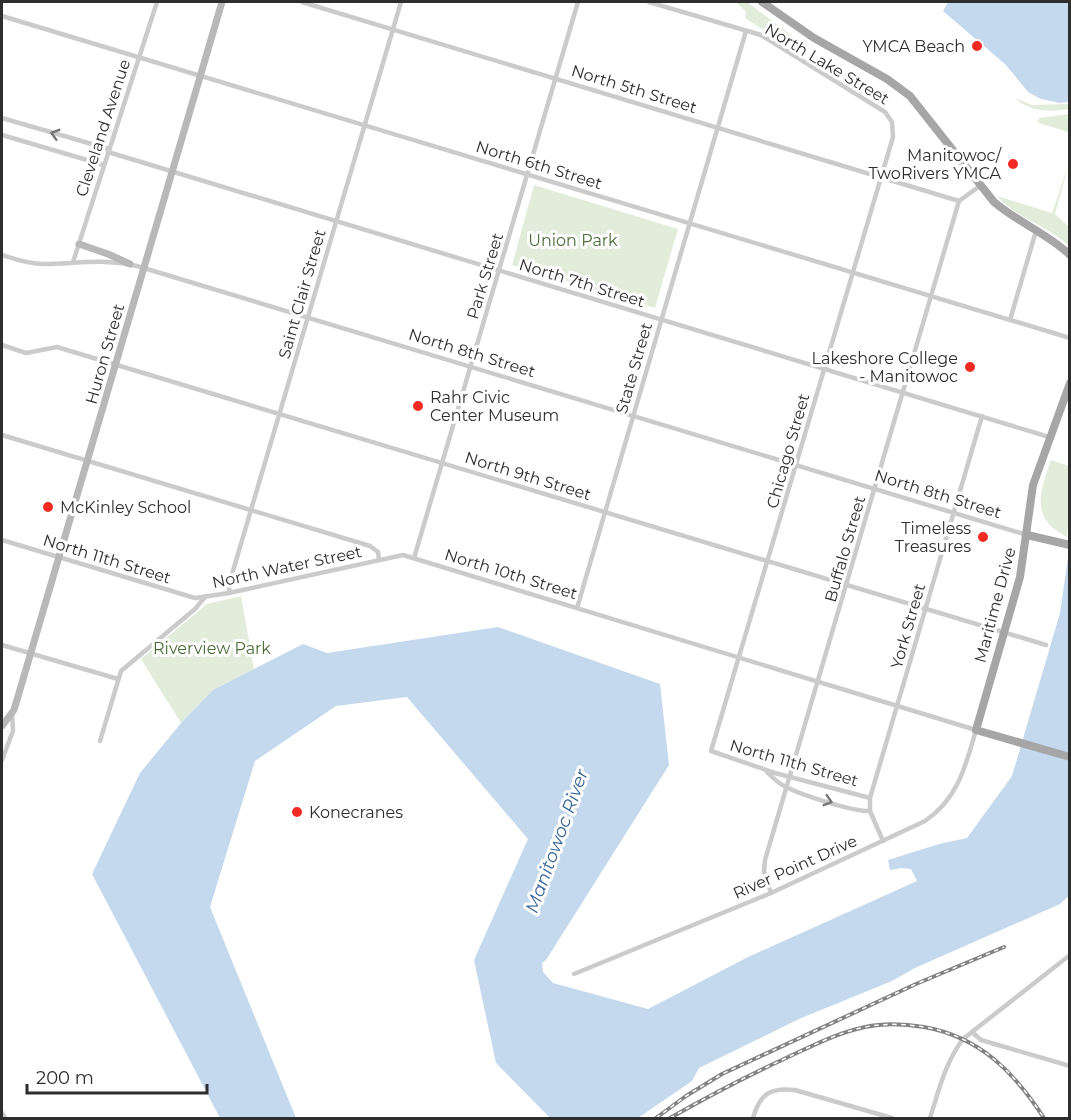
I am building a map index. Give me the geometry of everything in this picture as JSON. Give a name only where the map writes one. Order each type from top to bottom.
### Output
[{"type":"main road","points":[[762,2],[792,24],[887,79],[910,96],[980,186],[1007,213],[1070,255]]},
{"type":"main road","name":"Maritime Drive","points":[[976,730],[1020,577],[1033,485],[1070,383]]},
{"type":"main road","name":"North 8th Street","points":[[1027,535],[1068,545]]},
{"type":"main road","name":"North 10th Street","points":[[976,730],[1070,756]]},
{"type":"street","name":"Cleveland Avenue","points":[[74,262],[156,2]]},
{"type":"street","name":"Huron Street","points":[[12,714],[222,2]]},
{"type":"street","name":"North 5th Street","points":[[302,2],[959,201]]},
{"type":"street","name":"Saint Clair Street","points":[[229,593],[230,581],[400,2]]},
{"type":"street","name":"Park Street","points":[[414,558],[578,2]]},
{"type":"street","name":"North Lake Street","points":[[649,2],[761,35],[885,112],[892,122]]},
{"type":"street","name":"North 6th Street","points":[[2,16],[1070,338]]},
{"type":"street","name":"State Street","points":[[577,608],[746,31]]},
{"type":"street","name":"North 7th Street","points":[[2,118],[173,172],[1049,437]]},
{"type":"street","name":"Chicago Street","points":[[711,751],[893,137],[892,122]]},
{"type":"street","points":[[2,135],[104,165]]},
{"type":"street","points":[[959,201],[980,186]]},
{"type":"street","name":"Buffalo Street","points":[[771,893],[764,871],[765,860],[959,201]]},
{"type":"street","points":[[1010,320],[1036,231]]},
{"type":"street","points":[[79,244],[130,264]]},
{"type":"street","name":"North 8th Street","points":[[2,255],[26,263],[100,261],[130,264],[1027,535]]},
{"type":"street","name":"North 9th Street","points":[[2,345],[26,352],[57,347],[1046,645]]},
{"type":"street","name":"York Street","points":[[883,841],[870,811],[870,798],[982,416]]},
{"type":"street","points":[[2,435],[370,546],[378,552],[379,559]]},
{"type":"street","name":"North 11th Street","points":[[2,540],[195,598],[205,597]]},
{"type":"street","name":"North 10th Street","points":[[379,559],[403,555],[414,558],[976,730]]},
{"type":"street","name":"North Water Street","points":[[100,741],[121,671],[195,609],[205,597],[379,559]]},
{"type":"street","points":[[2,645],[118,679]]},
{"type":"street","points":[[2,726],[12,714]]},
{"type":"street","points":[[2,760],[13,731],[12,714]]},
{"type":"street","name":"River Point Drive","points":[[574,974],[771,893],[935,814],[957,788],[976,730]]},
{"type":"street","name":"North 11th Street","points":[[711,751],[766,770],[870,798]]},
{"type":"street","points":[[766,770],[787,788]]},
{"type":"street","name":"North 11th Street","points":[[787,788],[851,808],[870,811]]},
{"type":"street","points":[[930,1119],[944,1072],[953,1052],[963,1039],[1070,956]]},
{"type":"street","points":[[972,1032],[981,1040],[1070,1066]]},
{"type":"street","points":[[753,1119],[755,1110],[767,1094],[780,1088],[795,1089],[892,1119]]},
{"type":"street","points":[[2,1113],[5,1119]]},
{"type":"green space","points":[[736,2],[747,2],[791,35],[786,44],[745,18],[746,12]]},
{"type":"green space","points":[[1015,98],[1032,105],[1069,104],[1069,109],[1055,111],[1034,109]]},
{"type":"green space","points":[[1069,114],[1069,132],[1038,123],[1039,118]]},
{"type":"green space","points":[[1069,163],[1055,214],[1069,227],[1069,246],[1013,210],[997,196],[1052,213]]},
{"type":"green space","name":"Union Park","points":[[534,185],[678,229],[655,308],[512,265]]},
{"type":"green space","points":[[1051,460],[1069,466],[1070,503],[1067,537],[1055,530],[1042,513],[1041,493]]},
{"type":"green space","name":"Riverview Park","points":[[241,596],[254,669],[213,690],[181,723],[141,659],[207,604]]},
{"type":"water","points":[[948,2],[1069,2],[1069,102],[1060,103],[1041,99],[1028,92],[1006,65],[943,11]]},
{"type":"water","name":"Manitowoc River","points":[[1069,551],[1069,896],[1060,904],[915,968],[892,981],[799,1019],[699,1068],[692,1081],[638,1118],[550,1118],[496,1063],[474,960],[528,839],[407,697],[336,706],[255,761],[210,907],[296,1118],[220,1118],[92,874],[140,773],[181,723],[213,690],[303,644],[327,653],[498,627],[660,684],[669,765],[542,963],[543,972],[553,983],[648,1009],[748,957],[917,881],[911,869],[890,870],[888,860],[967,838],[1012,776],[1060,613]]},
{"type":"railway","points":[[656,1118],[722,1074],[916,984],[1004,947]]},
{"type":"railway","points":[[670,1118],[741,1080],[823,1041],[865,1027],[894,1024],[944,1032],[979,1048],[1008,1072],[1033,1101],[1044,1118]]},
{"type":"place","name":"YMCA Beach","points":[[977,46]]},
{"type":"place","name":"Manitowoc/ TwoRivers YMCA","points":[[1013,164]]},
{"type":"place","name":"Lakeshore College - Manitowoc","points":[[970,367]]},
{"type":"place","name":"Rahr Civic Center Museum","points":[[418,406]]},
{"type":"place","name":"McKinley School","points":[[48,507]]},
{"type":"place","name":"Timeless Treasures","points":[[983,537]]},
{"type":"place","name":"Konecranes","points":[[297,812]]}]
